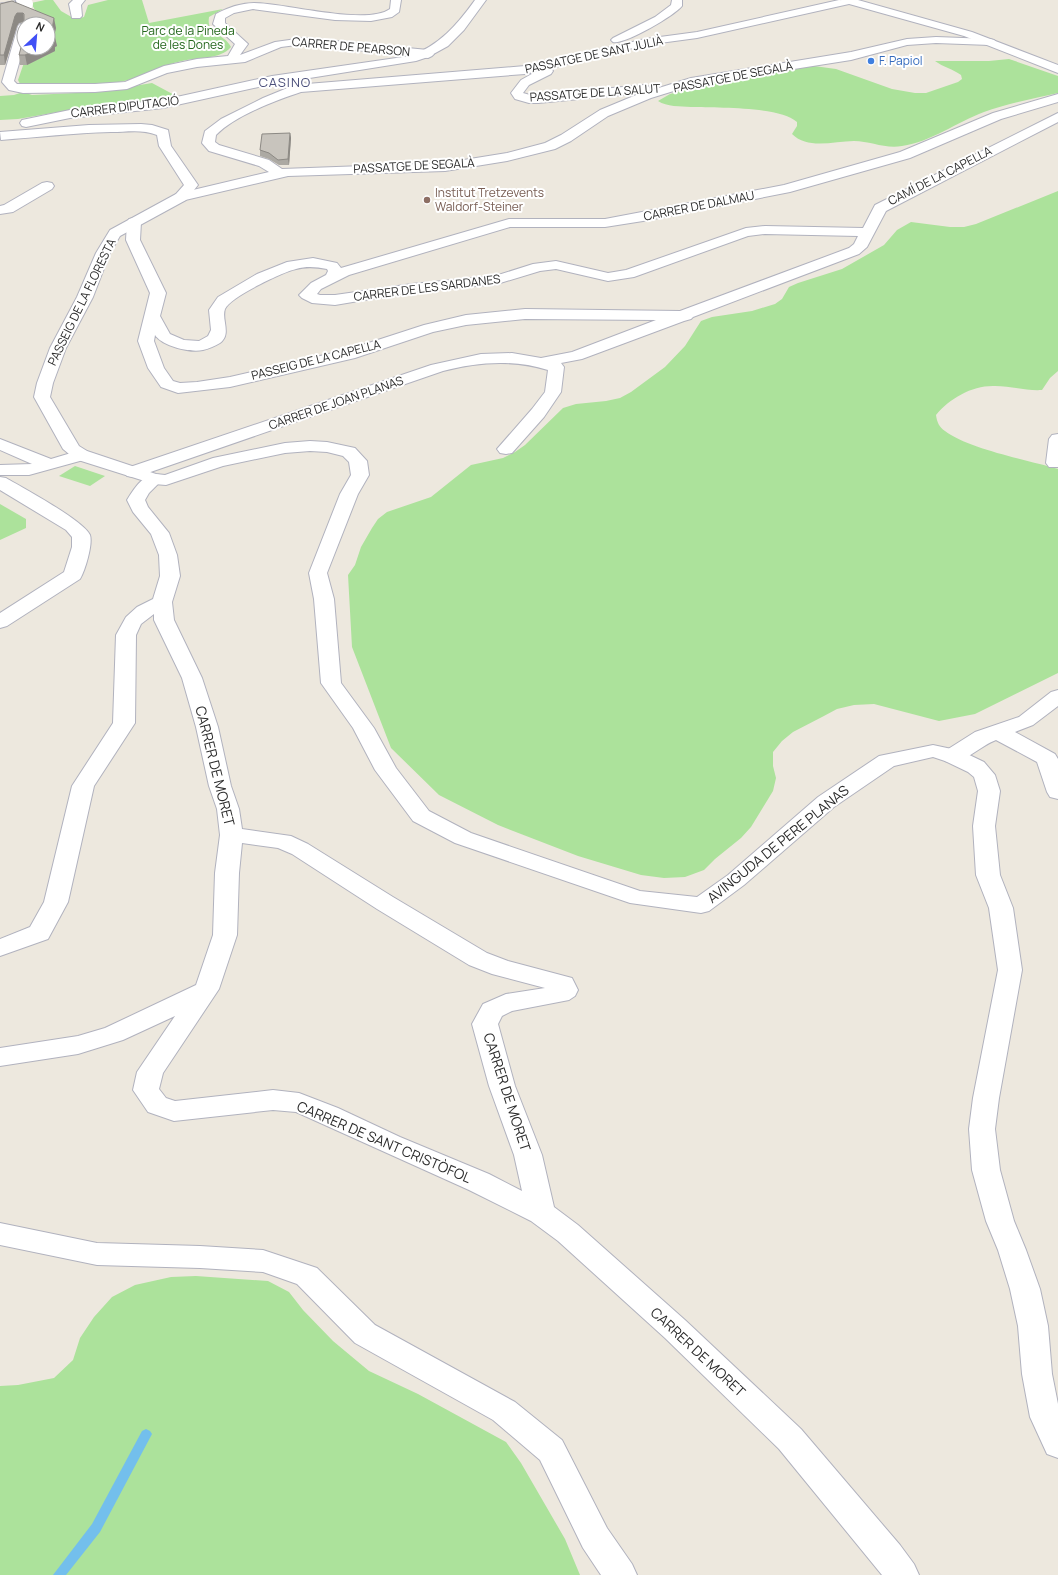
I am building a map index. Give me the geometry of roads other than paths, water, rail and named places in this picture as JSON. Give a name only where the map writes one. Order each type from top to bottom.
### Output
[{"type":"street","points":[[76,16],[75,4],[80,0]]},
{"type":"street","points":[[233,59],[236,51],[242,44],[219,24],[220,16],[231,10],[253,6],[335,18],[371,18],[388,15],[395,10],[396,0]]},
{"type":"street","name":"CARRER DIPUTACIÓ","points":[[2,131],[63,115],[179,102],[250,84],[398,61],[428,54],[456,33],[481,0]]},
{"type":"street","name":"PASSATGE DE LA SALUT","points":[[672,88],[538,99],[529,99],[519,96],[517,93],[518,89],[526,82],[565,62],[630,35],[659,19],[676,6],[677,0]]},
{"type":"street","points":[[848,1],[953,30],[990,42],[1058,70]]},
{"type":"street","name":"PASSATGE DE SANT JULIÀ","points":[[288,92],[300,88],[524,70],[640,44],[697,35],[848,1]]},
{"type":"street","name":"CARRER DE PEARSON","points":[[24,2],[30,7],[27,16]]},
{"type":"street","name":"PASSATGE DE SEGALÀ","points":[[180,197],[280,174],[445,167],[507,158],[550,146],[566,138],[604,113],[647,95],[691,82],[851,56],[907,42],[936,40],[990,42]]},
{"type":"street","name":"CARRER DE PEARSON","points":[[16,54],[8,82],[10,86],[17,88],[95,88],[127,85],[164,70],[197,63],[245,58],[279,44],[298,42],[428,54]]},
{"type":"street","points":[[280,174],[264,163],[214,148],[208,144],[210,135],[220,125],[259,104],[348,69]]},
{"type":"street","name":"CARRER DE DALMAU","points":[[332,278],[344,272],[509,223],[605,223],[786,189],[905,155],[997,116],[1058,98]]},
{"type":"street","name":"CAMÍ DE LA CAPELLA","points":[[686,316],[854,251],[860,247],[880,208],[1058,116]]},
{"type":"street","name":"PASSEIG DE LA FLORESTA","points":[[2,131],[98,128],[156,129],[163,133],[165,146],[192,185],[180,197],[115,233],[102,253],[85,297],[58,348],[45,383],[42,397],[72,449],[81,455]]},
{"type":"street","points":[[0,210],[8,209],[47,186]]},
{"type":"street","name":"PASSEIG DE LA CAPELLA","points":[[134,222],[134,240],[158,293],[146,341],[156,368],[167,384],[178,388],[230,382],[355,353],[429,328],[466,320],[524,314],[686,316]]},
{"type":"street","name":"CARRER DE LES SARDANES","points":[[332,278],[316,286],[307,295],[317,300],[335,300],[412,288],[497,280],[538,267],[556,265],[608,277],[629,274],[746,232],[765,230],[867,232]]},
{"type":"street","points":[[152,316],[164,337],[181,344],[201,346],[215,339],[219,330],[216,310],[223,300],[262,277],[292,265],[313,262],[332,266],[334,271],[332,278]]},
{"type":"street","name":"CARRER DE JOAN PLANAS","points":[[143,476],[437,368],[462,361],[507,358],[543,362],[576,356],[686,316]]},
{"type":"street","points":[[506,449],[538,413],[553,392],[556,367],[543,362]]},
{"type":"street","points":[[1055,463],[1058,439]]},
{"type":"street","points":[[0,444],[50,465]]},
{"type":"street","name":"AVINGUDA DE PERE PLANAS","points":[[143,476],[166,480],[219,462],[285,448],[322,446],[349,452],[358,461],[360,475],[349,494],[318,572],[324,599],[331,683],[363,728],[386,770],[421,816],[463,838],[638,898],[701,905],[736,880],[826,802],[887,761],[933,751],[953,756],[976,767],[984,775],[989,791],[984,826],[988,875],[1001,908],[1010,970],[986,1098],[982,1130],[986,1170],[1000,1221],[1012,1250],[1024,1288],[1033,1326],[1037,1374],[1045,1417],[1058,1444]]},
{"type":"street","points":[[1,474],[50,465],[81,455],[143,476]]},
{"type":"street","points":[[0,622],[73,575],[81,546],[81,536],[72,526],[1,474]]},
{"type":"street","name":"CARRER DE MORET","points":[[143,476],[142,490],[136,500],[139,508],[160,533],[168,555],[170,576],[162,602],[164,620],[192,678],[207,727],[220,786],[228,810],[231,835],[283,841],[300,849],[384,903],[478,958],[501,968],[563,984],[566,990],[560,994],[506,1002],[492,1010],[485,1024],[502,1086],[528,1155],[541,1213],[568,1233],[675,1329],[790,1439],[888,1556],[902,1575]]},
{"type":"street","points":[[0,948],[39,933],[56,902],[83,786],[124,723],[126,634],[133,622],[144,610],[162,602]]},
{"type":"street","points":[[953,756],[983,737],[1026,721],[1058,696]]},
{"type":"street","points":[[998,732],[1047,759],[1058,792]]},
{"type":"street","name":"CARRER DE SANT CRISTÒFOL","points":[[231,835],[227,873],[225,935],[207,990],[172,1038],[150,1072],[146,1090],[157,1105],[174,1112],[273,1100],[299,1103],[479,1182],[541,1213]]},
{"type":"street","points":[[0,1057],[78,1045],[114,1034],[207,990]]},
{"type":"street","points":[[0,1234],[97,1254],[200,1257],[263,1261],[307,1276],[365,1334],[504,1410],[551,1450],[595,1538],[620,1575]]},
{"type":"waterway","points":[[59,1575],[96,1528],[146,1434]]},
{"type":"railway","points":[[0,4],[19,1]]},
{"type":"place","name":"F. Papiol","points":[[871,61]]},
{"type":"place","name":"Institut Tretzevents Waldorf-Steiner","points":[[427,200]]},
{"type":"district","name":"CASINO","points":[[285,82]]},
{"type":"park label","name":"Parc de la Pineda de les Dones","points":[[188,38]]}]
